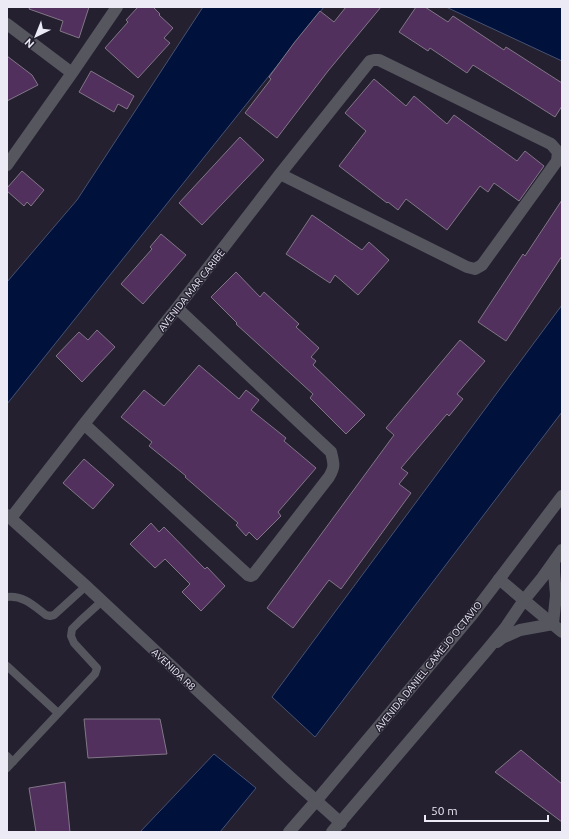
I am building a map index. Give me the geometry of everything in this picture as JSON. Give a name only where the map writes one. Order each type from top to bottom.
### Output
[{"type":"street","points":[[7,165],[72,74],[117,7]]},
{"type":"street","points":[[7,24],[72,74]]},
{"type":"street","name":"AVENIDA MAR CARIBE","points":[[9,517],[177,308],[280,174],[370,61],[378,60],[551,144],[558,152],[556,161],[482,265],[475,269],[467,268],[280,174]]},
{"type":"street","points":[[84,424],[248,575],[253,575],[329,477],[333,470],[334,463],[331,452],[177,308]]},
{"type":"street","name":"AVENIDA DANIEL CAMEJO OCTAVIO","points":[[289,832],[472,615],[562,496]]},
{"type":"street","name":"AVENIDA R8","points":[[9,517],[86,586],[340,823]]},
{"type":"street","points":[[332,832],[505,628],[562,550]]},
{"type":"street","points":[[554,561],[558,628]]},
{"type":"street","points":[[499,579],[558,628]]},
{"type":"street","points":[[487,650],[502,638],[520,630],[558,628]]},
{"type":"lane","points":[[7,597],[14,596],[22,598],[46,615],[50,616],[54,615],[86,586]]},
{"type":"lane","points":[[9,762],[58,714],[95,674],[96,668],[74,643],[71,636],[72,629],[102,601]]},
{"type":"lane","points":[[7,666],[58,714]]},
{"type":"water","points":[[203,7],[324,7],[7,404],[7,282],[77,200]]},
{"type":"water","points":[[446,7],[562,7],[562,61]]},
{"type":"water","points":[[562,305],[562,412],[315,737],[272,697]]},
{"type":"water","points":[[214,754],[256,788],[220,832],[140,832]]},
{"type":"building","points":[[30,7],[89,7],[79,38],[60,31],[63,21],[29,9]]},
{"type":"building","points":[[138,7],[153,7],[173,28],[164,38],[170,43],[138,78],[105,48],[128,22],[126,20]]},
{"type":"building","points":[[346,7],[381,7],[328,71],[277,138],[245,113],[271,79],[269,77],[294,43],[320,11],[334,22]]},
{"type":"building","points":[[416,7],[425,7],[448,22],[453,16],[504,50],[506,47],[562,83],[562,106],[555,117],[473,65],[467,73],[430,48],[428,51],[399,32]]},
{"type":"building","points":[[7,56],[32,75],[38,85],[7,101]]},
{"type":"building","points":[[91,71],[134,96],[127,109],[118,104],[114,112],[79,92]]},
{"type":"building","points":[[374,79],[406,106],[414,96],[447,124],[454,115],[517,161],[525,151],[544,166],[519,201],[494,183],[488,192],[480,186],[447,230],[406,199],[398,210],[339,166],[366,131],[345,113]]},
{"type":"building","points":[[240,137],[264,160],[202,225],[179,203]]},
{"type":"building","points":[[22,171],[44,190],[31,206],[27,202],[24,206],[7,191],[7,188]]},
{"type":"building","points":[[562,200],[562,256],[506,341],[478,322],[523,254],[525,256]]},
{"type":"building","points":[[312,215],[362,250],[369,242],[389,260],[358,295],[335,275],[330,283],[286,254]]},
{"type":"building","points":[[161,234],[186,255],[143,304],[121,284],[152,249],[150,247]]},
{"type":"building","points":[[236,272],[260,297],[264,292],[299,324],[296,327],[319,348],[311,357],[316,361],[313,365],[365,415],[346,434],[310,398],[313,394],[236,324],[237,323],[211,297]]},
{"type":"building","points":[[97,330],[115,347],[82,382],[56,356],[79,332],[88,340]]},
{"type":"building","points":[[460,340],[485,361],[457,394],[463,399],[449,416],[447,414],[401,468],[408,473],[399,484],[411,493],[341,589],[329,580],[293,628],[267,608],[394,435],[386,428]]},
{"type":"building","points":[[199,365],[239,399],[246,390],[259,400],[251,410],[286,438],[284,441],[316,468],[278,512],[281,516],[257,540],[249,532],[246,536],[236,525],[238,523],[185,477],[186,476],[149,446],[152,442],[121,417],[144,390],[164,406]]},
{"type":"building","points":[[84,459],[114,485],[93,509],[63,483]]},
{"type":"building","points":[[151,523],[159,532],[164,527],[205,569],[207,567],[225,586],[201,611],[182,592],[190,584],[165,559],[155,568],[130,544]]},
{"type":"building","points":[[84,719],[160,719],[167,754],[88,758]]},
{"type":"building","points":[[521,750],[562,784],[562,822],[495,772]]},
{"type":"building","points":[[65,782],[70,832],[36,832],[29,788]]}]
